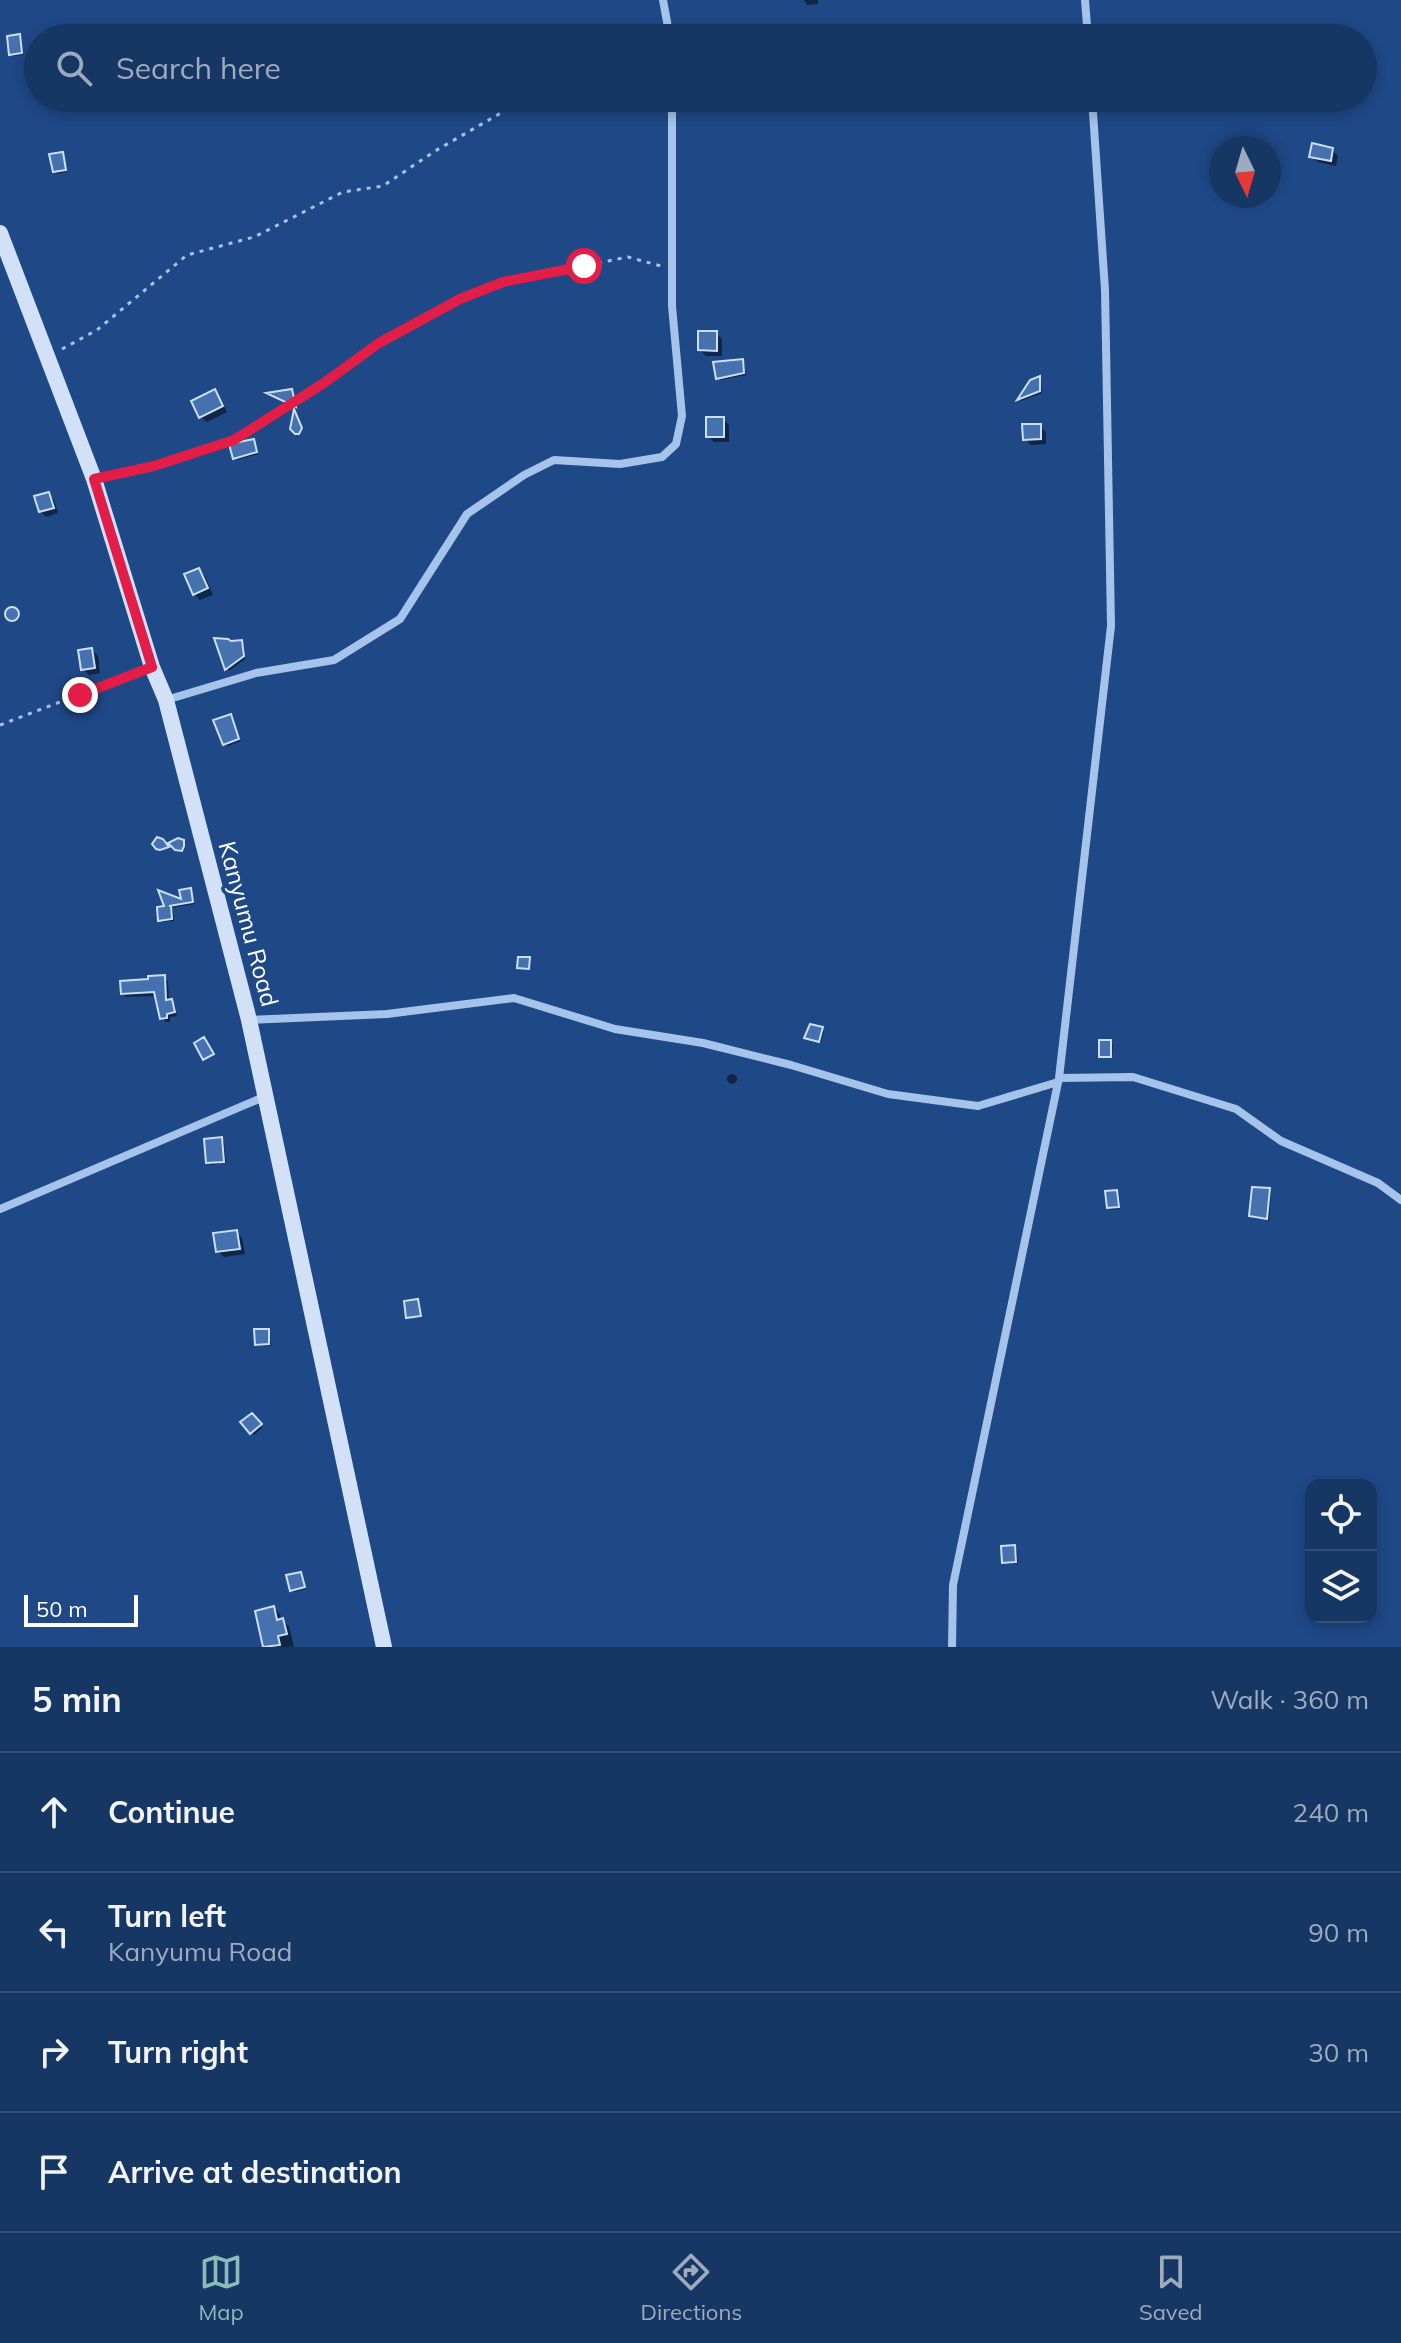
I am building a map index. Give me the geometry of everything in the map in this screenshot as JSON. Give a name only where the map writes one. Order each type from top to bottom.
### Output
[{"type":"street","points":[[663,0],[667,24]]},
{"type":"street","points":[[1085,0],[1087,24]]},
{"type":"street","points":[[166,700],[256,673],[334,660],[400,619],[467,514],[524,475],[554,460],[620,464],[662,457],[676,444],[682,416],[672,306],[672,112]]},
{"type":"street","points":[[952,1647],[953,1585],[1058,1080],[1111,626],[1105,290],[1093,112]]},
{"type":"street","name":"Kanyumu Road","points":[[0,233],[94,479],[152,667],[166,700],[249,1020],[384,1647]]},
{"type":"street","points":[[249,1020],[387,1014],[514,998],[615,1029],[703,1043],[888,1094],[978,1106],[1058,1080],[1133,1077],[1236,1109],[1281,1141],[1378,1183],[1401,1200]]},
{"type":"street","points":[[0,1209],[266,1096]]},
{"type":"path","points":[[47,356],[97,330],[187,255],[254,237],[343,192],[383,186],[502,112]]},
{"type":"path","points":[[94,479],[154,466],[234,440],[324,383],[379,343],[460,299],[503,282],[628,257],[672,269]]},
{"type":"path","points":[[0,725],[152,667]]},
{"type":"building","points":[[20,34],[22,53],[9,55],[7,36]]},
{"type":"building","points":[[1312,143],[1333,148],[1331,161],[1309,157]]},
{"type":"building","points":[[63,152],[66,170],[53,172],[49,154]]},
{"type":"building","points":[[698,331],[717,331],[717,351],[698,350]]},
{"type":"building","points":[[743,359],[744,373],[716,379],[713,362]]},
{"type":"building","points":[[1040,376],[1040,391],[1017,400],[1030,380]]},
{"type":"building","points":[[215,389],[223,406],[199,418],[191,401]]},
{"type":"building","points":[[292,389],[296,407],[266,393]]},
{"type":"building","points":[[294,409],[302,428],[299,434],[290,429]]},
{"type":"building","points":[[706,417],[724,417],[724,437],[706,437]]},
{"type":"building","points":[[1022,424],[1041,424],[1041,439],[1023,440]]},
{"type":"building","points":[[254,439],[257,452],[233,459],[229,444]]},
{"type":"building","points":[[49,492],[54,508],[39,512],[34,496]]},
{"type":"building","points":[[199,568],[208,588],[193,595],[184,574]]},
{"type":"building","points":[[12,607],[19,614],[12,621],[5,614]]},
{"type":"building","points":[[214,638],[242,640],[244,656],[225,670]]},
{"type":"building","points":[[92,648],[95,668],[81,670],[78,650]]},
{"type":"building","points":[[231,714],[239,739],[223,745],[213,720]]},
{"type":"building","points":[[157,837],[169,847],[156,849],[152,844]]},
{"type":"building","points":[[178,838],[184,840],[182,851],[175,850],[168,843]]},
{"type":"building","points":[[191,888],[193,902],[169,906],[172,919],[158,921],[157,907],[164,906],[158,890],[181,899],[179,890]]},
{"type":"building","points":[[518,957],[530,957],[529,969],[517,968]]},
{"type":"building","points":[[165,975],[166,1000],[172,999],[175,1012],[167,1014],[167,1018],[160,1019],[154,992],[121,994],[120,981]]},
{"type":"building","points":[[810,1024],[823,1027],[819,1042],[804,1038]]},
{"type":"building","points":[[204,1037],[214,1054],[203,1060],[194,1043]]},
{"type":"building","points":[[1099,1040],[1111,1040],[1111,1057],[1099,1057]]},
{"type":"building","points":[[222,1137],[224,1162],[206,1163],[204,1139]]},
{"type":"building","points":[[1252,1187],[1270,1188],[1267,1219],[1249,1216]]},
{"type":"building","points":[[1117,1190],[1119,1207],[1107,1208],[1105,1191]]},
{"type":"building","points":[[237,1230],[240,1249],[216,1252],[213,1233]]},
{"type":"building","points":[[418,1299],[421,1316],[406,1318],[404,1301]]},
{"type":"building","points":[[254,1329],[269,1329],[269,1344],[255,1345]]},
{"type":"building","points":[[252,1413],[262,1424],[250,1434],[240,1422]]},
{"type":"building","points":[[1015,1545],[1016,1562],[1002,1563],[1001,1546]]},
{"type":"building","points":[[301,1572],[305,1587],[290,1591],[286,1575]]},
{"type":"building","points":[[274,1606],[277,1620],[283,1618],[287,1634],[278,1636],[280,1645],[263,1647],[255,1611]]},
{"type":"route","points":[[80,695],[152,667],[94,479],[154,466],[234,440],[324,383],[379,343],[460,299],[503,282],[584,266]]}]
